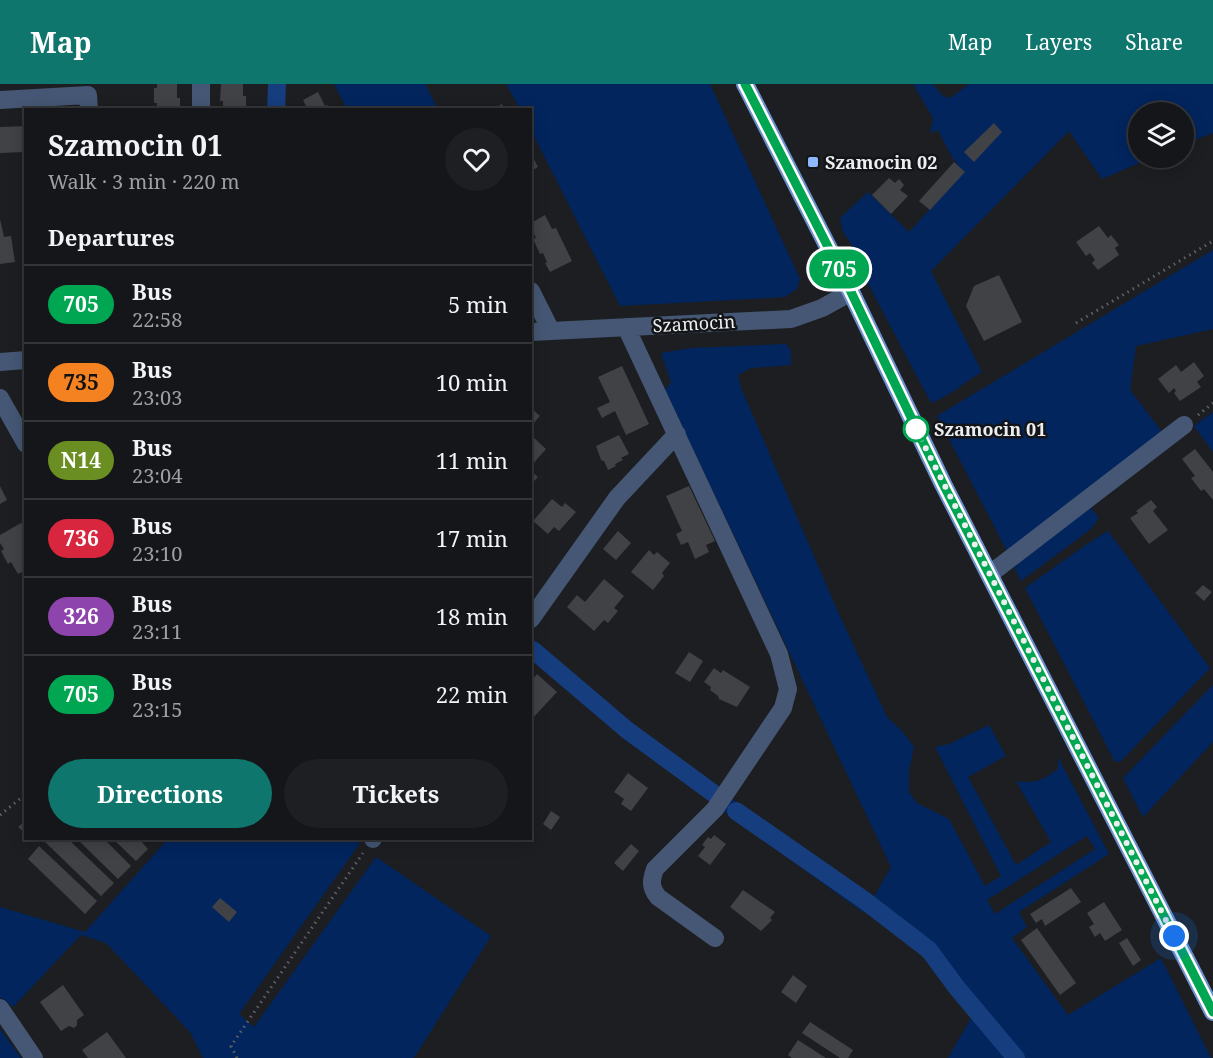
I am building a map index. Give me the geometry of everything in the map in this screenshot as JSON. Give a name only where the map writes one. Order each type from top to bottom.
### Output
[{"type":"main road","points":[[745,84],[851,292],[943,484],[1213,1012]]},
{"type":"street","points":[[201,84],[201,108]]},
{"type":"street","points":[[0,100],[70,90],[88,95],[89,108]]},
{"type":"street","name":"Szamocin","points":[[532,332],[791,318],[822,308],[851,292]]},
{"type":"street","points":[[532,293],[551,331]]},
{"type":"street","points":[[626,327],[779,654],[788,689],[783,708],[715,809],[655,869],[651,879],[652,890],[658,897],[715,938]]},
{"type":"street","points":[[0,362],[24,360]]},
{"type":"street","points":[[0,398],[24,440]]},
{"type":"street","points":[[990,574],[1184,425]]},
{"type":"street","points":[[532,618],[616,498],[677,434]]},
{"type":"street","points":[[0,1008],[34,1058]]},
{"type":"path","points":[[1076,323],[1213,241]]},
{"type":"path","points":[[0,815],[24,796]]},
{"type":"path","points":[[237,1058],[231,1046],[372,840]]},
{"type":"shaded area","points":[[272,84],[281,84],[280,108],[272,108]]},
{"type":"shaded area","points":[[334,84],[425,84],[437,108],[346,108]]},
{"type":"shaded area","points":[[506,84],[710,84],[800,279],[797,289],[785,297],[620,306],[532,132],[532,108],[519,108]]},
{"type":"shaded area","points":[[913,84],[933,84],[943,96],[950,98],[969,84],[1213,84],[1213,133],[1194,140],[1194,102],[1128,102],[1128,168],[1102,179],[1069,131],[931,271],[982,372],[945,397],[931,403],[864,276],[855,250],[843,232],[840,218],[868,192],[909,232],[964,172],[953,158],[938,130],[930,133],[933,118]]},
{"type":"shaded area","points":[[1213,250],[1213,329],[1136,346],[1130,390],[1163,433],[1008,553],[937,416]]},
{"type":"shaded area","points":[[786,344],[791,351],[791,365],[751,368],[738,375],[741,388],[839,614],[887,717],[914,747],[909,771],[909,792],[917,803],[949,819],[985,886],[1001,876],[935,747],[949,744],[989,725],[1006,756],[968,777],[1016,865],[1051,842],[1016,781],[1029,782],[1048,776],[1058,769],[1058,757],[1109,854],[1019,912],[1027,927],[1012,938],[1068,1015],[1161,958],[1211,1058],[948,1058],[974,1013],[928,958],[910,940],[867,909],[864,913],[723,811],[731,798],[872,900],[891,867],[665,390],[671,382],[661,353],[691,348]],"holes":[[[1087,836],[1095,849],[995,914],[987,900]]]},
{"type":"shaded area","points":[[1213,412],[1213,452],[1194,426]]},
{"type":"shaded area","points":[[1090,507],[1099,518],[1091,529],[1021,581],[1014,567]]},
{"type":"shaded area","points":[[1108,531],[1210,668],[1121,761],[1115,762],[1025,588]]},
{"type":"shaded area","points":[[532,644],[630,726],[720,791],[714,801],[624,733],[532,658]]},
{"type":"shaded area","points":[[1213,685],[1213,742],[1143,817],[1123,778]]},
{"type":"shaded area","points":[[167,840],[355,840],[360,843],[239,1014],[254,1027],[376,857],[491,936],[414,1058],[203,1058],[190,1032],[106,943],[81,935],[13,1007],[0,997],[0,907],[85,932]]},
{"type":"shaded area","points":[[0,1029],[21,1058],[0,1058]]},
{"type":"building","points":[[157,84],[177,84],[180,108],[157,108],[157,103],[154,103],[154,88],[157,88]]},
{"type":"building","points":[[221,84],[243,84],[246,108],[223,108],[223,101],[220,101]]},
{"type":"building","points":[[318,92],[325,106],[328,105],[329,108],[307,108],[303,100]]},
{"type":"building","points":[[994,123],[1002,132],[974,162],[964,152]]},
{"type":"building","points":[[24,126],[24,152],[0,153],[0,127]]},
{"type":"building","points":[[532,156],[538,167],[532,170]]},
{"type":"building","points":[[954,162],[965,172],[930,210],[919,201]]},
{"type":"building","points":[[889,178],[895,183],[899,179],[904,185],[900,190],[908,196],[891,214],[872,195]]},
{"type":"building","points":[[545,215],[552,229],[556,228],[572,261],[550,272],[543,253],[540,254],[533,239],[536,238],[532,222]]},
{"type":"building","points":[[0,219],[4,237],[11,236],[15,262],[0,264]]},
{"type":"building","points":[[1099,226],[1108,238],[1111,235],[1119,245],[1115,248],[1119,255],[1098,270],[1092,263],[1095,260],[1090,253],[1086,256],[1076,242]]},
{"type":"building","points":[[999,275],[1022,322],[984,341],[966,306],[974,286]]},
{"type":"building","points":[[1194,362],[1204,376],[1197,382],[1201,387],[1180,401],[1174,393],[1176,391],[1174,388],[1169,393],[1158,379],[1176,365],[1181,372]]},
{"type":"building","points":[[622,366],[649,424],[626,435],[615,411],[602,418],[597,408],[610,402],[598,377]]},
{"type":"building","points":[[532,409],[540,416],[532,425]]},
{"type":"building","points":[[619,435],[629,454],[608,470],[596,446]]},
{"type":"building","points":[[532,438],[546,449],[532,465]]},
{"type":"building","points":[[1195,449],[1213,472],[1213,500],[1204,489],[1201,491],[1191,478],[1195,476],[1182,459]]},
{"type":"building","points":[[532,472],[538,477],[532,483]]},
{"type":"building","points":[[0,486],[7,500],[0,504]]},
{"type":"building","points":[[689,486],[715,541],[706,545],[709,552],[695,559],[688,542],[681,545],[676,534],[682,531],[666,496]]},
{"type":"building","points":[[552,499],[562,507],[565,503],[576,512],[559,531],[554,527],[548,534],[533,521]]},
{"type":"building","points":[[1151,500],[1157,507],[1153,511],[1168,530],[1149,544],[1130,518]]},
{"type":"building","points":[[21,523],[24,527],[24,571],[18,574],[11,562],[8,564],[1,551],[4,549],[0,543],[0,535]]},
{"type":"building","points":[[618,531],[631,543],[616,560],[603,549]]},
{"type":"building","points":[[649,550],[654,555],[657,552],[670,563],[662,573],[664,576],[653,590],[631,572]]},
{"type":"building","points":[[604,579],[624,596],[614,608],[618,611],[608,623],[604,620],[594,631],[567,607],[577,595],[585,602]]},
{"type":"building","points":[[1203,585],[1212,592],[1204,601],[1195,593]]},
{"type":"building","points":[[689,652],[703,661],[690,682],[675,673]]},
{"type":"building","points":[[714,668],[721,673],[723,670],[750,687],[737,707],[719,699],[710,690],[711,687],[704,682]]},
{"type":"building","points":[[537,674],[557,692],[532,719],[532,680]]},
{"type":"building","points":[[628,773],[648,788],[631,811],[621,804],[624,799],[614,792]]},
{"type":"building","points":[[551,811],[560,817],[551,830],[543,824]]},
{"type":"building","points":[[24,822],[24,832],[18,827]]},
{"type":"building","points":[[714,835],[726,844],[710,865],[698,856],[705,847],[702,845],[708,837],[711,839]]},
{"type":"building","points":[[69,840],[114,883],[101,896],[44,841]]},
{"type":"building","points":[[78,840],[105,840],[131,866],[118,879]]},
{"type":"building","points":[[114,840],[140,840],[148,849],[136,861]]},
{"type":"building","points":[[631,844],[639,851],[623,871],[614,863]]},
{"type":"building","points":[[39,846],[97,901],[85,914],[28,859]]},
{"type":"building","points":[[1071,888],[1081,902],[1045,926],[1042,919],[1036,923],[1030,914]]},
{"type":"building","points":[[743,890],[775,912],[770,918],[772,920],[761,931],[730,907]]},
{"type":"building","points":[[220,898],[237,912],[229,922],[212,907]]},
{"type":"building","points":[[1104,902],[1122,930],[1105,941],[1100,933],[1095,937],[1089,927],[1094,924],[1087,913]]},
{"type":"building","points":[[1037,928],[1076,983],[1060,995],[1021,940]]},
{"type":"building","points":[[1127,938],[1141,960],[1133,966],[1119,943]]},
{"type":"building","points":[[793,975],[807,986],[796,1003],[781,992]]},
{"type":"building","points":[[63,985],[84,1015],[77,1020],[74,1028],[69,1026],[61,1031],[40,1002]]},
{"type":"building","points":[[810,1022],[853,1050],[848,1058],[840,1058],[802,1033]]},
{"type":"building","points":[[107,1032],[126,1058],[88,1058],[82,1050]]},
{"type":"building","points":[[798,1040],[826,1058],[792,1058],[788,1055]]},
{"type":"waterway","points":[[276,108],[277,84]]},
{"type":"waterway","points":[[533,650],[627,730],[713,793]]},
{"type":"waterway","points":[[736,811],[864,900],[929,950],[957,988],[1016,1058]]},
{"type":"bus line","name":"705","points":[[745,84],[851,292],[943,484],[1213,1012]]},
{"type":"place","name":"Szamocin 02","points":[[813,162]]},
{"type":"place","name":"Szamocin 01","points":[[916,429]]},
{"type":"route","points":[[916,429],[1174,936]]}]
